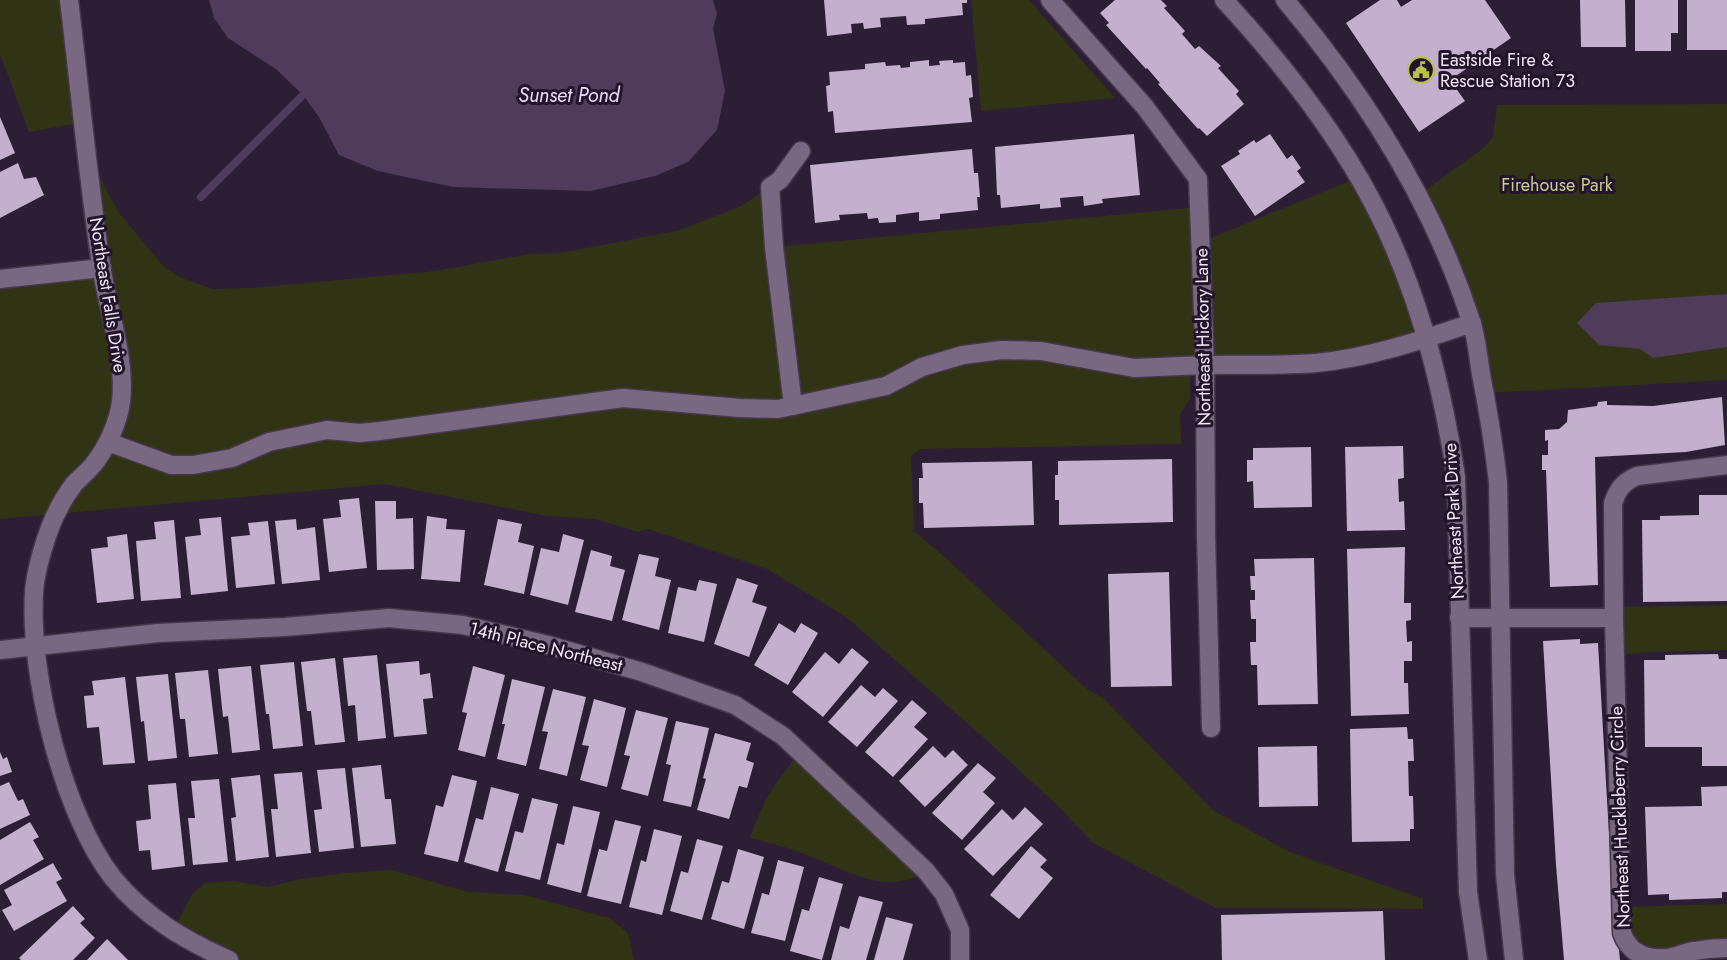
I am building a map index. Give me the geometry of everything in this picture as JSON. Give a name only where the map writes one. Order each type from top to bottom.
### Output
[{"type":"street","name":"Northeast Falls Drive","points":[[69,0],[102,268],[122,376],[121,405],[108,442],[94,464],[74,485],[54,515],[38,567],[34,593],[36,647],[48,719],[65,784],[95,852],[113,877],[141,907],[172,932],[230,960]]},
{"type":"street","name":"Northeast Hickory Lane","points":[[1050,0],[1145,107],[1198,179],[1205,365],[1211,728]]},
{"type":"street","name":"Northeast Park Drive","points":[[1224,0],[1281,68],[1336,141],[1382,220],[1392,242],[1437,373],[1456,477],[1468,892],[1478,960]]},
{"type":"street","points":[[1285,0],[1377,125],[1419,195],[1450,263],[1472,323],[1493,440],[1498,482],[1505,874],[1514,960]]},
{"type":"street","points":[[793,406],[774,247],[770,187],[780,180],[801,151]]},
{"type":"street","points":[[0,279],[102,268]]},
{"type":"street","points":[[108,442],[171,465],[193,465],[232,458],[269,442],[327,430],[360,433],[380,431],[624,398],[778,409],[886,386],[922,366],[963,355],[1002,350],[1041,351],[1134,368],[1315,363],[1350,358],[1426,339],[1472,323]]},
{"type":"street","name":"Northeast Huckleberry Circle","points":[[1727,465],[1637,476],[1625,481],[1618,490],[1613,503],[1614,618],[1624,939],[1626,945],[1650,957],[1667,958],[1692,951],[1727,948]]},
{"type":"street","name":"14th Place Northeast","points":[[0,650],[158,633],[285,627],[389,618],[463,625],[548,645],[642,672],[735,705],[783,736],[926,871],[944,894],[960,930],[960,960]]},
{"type":"street","points":[[1460,618],[1614,618]]},
{"type":"green space","points":[[0,0],[69,0],[84,122],[29,132],[0,54]]},
{"type":"green space","points":[[971,0],[1029,0],[1115,98],[981,111]]},
{"type":"green space","name":"Firehouse Park","points":[[1727,104],[1727,380],[1485,393],[1472,323],[1419,195],[1486,146],[1493,136],[1497,105]]},
{"type":"green space","points":[[87,154],[119,213],[165,268],[182,278],[212,289],[251,288],[435,271],[529,254],[559,253],[603,245],[680,230],[741,206],[770,187],[775,247],[1199,207],[1201,242],[1357,178],[1426,339],[1350,358],[1190,366],[1190,398],[1180,415],[1181,444],[921,449],[911,456],[914,531],[1088,690],[1103,698],[1214,811],[1290,852],[1423,899],[1423,909],[1216,908],[1093,843],[1059,807],[991,744],[846,617],[767,569],[648,529],[638,532],[595,519],[547,516],[385,484],[0,519],[0,279],[102,268]]},
{"type":"green space","points":[[1727,605],[1727,650],[1615,655],[1614,607]]},
{"type":"green space","points":[[800,752],[926,871],[910,879],[894,882],[878,881],[846,872],[793,850],[750,838],[770,792]]},
{"type":"green space","points":[[391,870],[468,892],[524,895],[609,918],[628,933],[634,960],[229,960],[172,932],[192,894],[205,883],[234,881],[268,887],[296,880],[344,873]]},
{"type":"green space","points":[[1727,904],[1727,948],[1638,953],[1622,907]]},
{"type":"water","name":"Sunset Pond","points":[[209,0],[713,0],[717,14],[713,28],[725,91],[717,130],[688,162],[655,176],[591,191],[453,187],[378,171],[339,155],[319,117],[303,95],[277,70],[228,38],[214,18]]},
{"type":"water","points":[[1727,294],[1727,347],[1653,358],[1640,349],[1599,345],[1577,323],[1596,303]]},
{"type":"building","points":[[824,0],[967,0],[967,3],[962,3],[963,15],[925,19],[925,24],[907,25],[906,16],[880,18],[881,27],[864,29],[863,23],[851,24],[852,33],[827,36]]},
{"type":"building","points":[[1115,0],[1161,0],[1167,6],[1164,8],[1185,31],[1182,34],[1195,49],[1199,46],[1221,66],[1218,68],[1239,91],[1236,94],[1244,104],[1207,136],[1198,129],[1158,84],[1160,83],[1147,68],[1106,25],[1109,23],[1100,13]]},
{"type":"building","name":"Eastside Fire & Rescue Station 73","points":[[1380,0],[1397,0],[1401,7],[1412,0],[1485,0],[1511,38],[1450,80],[1465,101],[1419,132],[1346,23]]},
{"type":"building","points":[[1580,0],[1625,0],[1626,47],[1581,47]]},
{"type":"building","points":[[1635,0],[1678,0],[1678,33],[1671,33],[1671,51],[1635,51]]},
{"type":"building","points":[[1687,0],[1727,0],[1727,50],[1687,50]]},
{"type":"building","points":[[929,60],[929,66],[940,65],[939,61],[965,62],[966,76],[971,75],[973,97],[969,98],[972,122],[835,133],[833,111],[828,112],[826,86],[830,85],[829,72],[865,69],[865,64],[885,62],[886,66],[910,67],[910,62]]},
{"type":"building","points":[[0,117],[15,153],[0,160]]},
{"type":"building","points":[[1134,134],[1140,195],[1102,199],[1103,203],[1084,206],[1083,196],[1060,198],[1061,207],[1040,209],[1040,204],[1001,208],[1000,195],[997,195],[995,147]]},
{"type":"building","points":[[1270,134],[1287,159],[1292,155],[1301,168],[1297,171],[1305,182],[1255,216],[1221,166],[1240,154],[1238,151],[1254,140],[1256,143]]},
{"type":"building","points":[[972,149],[974,173],[978,173],[980,197],[977,197],[978,210],[940,214],[940,219],[919,221],[919,212],[896,215],[896,222],[879,223],[878,218],[868,219],[867,213],[839,215],[840,220],[815,223],[810,165]]},
{"type":"building","points":[[18,163],[24,179],[36,177],[44,195],[0,218],[0,172]]},
{"type":"building","points":[[1722,397],[1725,445],[1686,452],[1595,457],[1598,585],[1550,587],[1546,470],[1542,470],[1542,455],[1548,455],[1545,430],[1559,429],[1567,422],[1568,410],[1597,406],[1598,402],[1607,401],[1607,405],[1653,406]]},
{"type":"building","points":[[1403,446],[1404,478],[1398,479],[1399,502],[1404,501],[1405,530],[1347,531],[1345,447]]},
{"type":"building","points":[[1311,447],[1312,507],[1254,508],[1253,481],[1247,482],[1247,460],[1253,460],[1253,448]]},
{"type":"building","points":[[1172,459],[1173,522],[1059,525],[1059,500],[1055,500],[1055,475],[1058,475],[1058,461]]},
{"type":"building","points":[[1032,461],[1034,525],[924,528],[923,503],[919,503],[919,478],[923,478],[922,463]]},
{"type":"building","points":[[1699,495],[1727,495],[1727,601],[1643,602],[1642,520],[1660,520],[1660,516],[1699,515]]},
{"type":"building","points":[[359,498],[367,568],[329,572],[323,519],[341,517],[339,500]]},
{"type":"building","points":[[375,501],[396,501],[396,519],[413,518],[414,569],[377,570]]},
{"type":"building","points":[[427,516],[447,519],[446,529],[465,530],[460,582],[421,579]]},
{"type":"building","points":[[221,517],[228,591],[191,595],[185,537],[201,535],[199,519]]},
{"type":"building","points":[[296,519],[297,530],[315,527],[320,580],[282,584],[275,521]]},
{"type":"building","points":[[498,519],[522,524],[518,542],[534,546],[524,594],[484,585]]},
{"type":"building","points":[[174,520],[181,598],[141,601],[136,541],[156,539],[154,522]]},
{"type":"building","points":[[268,521],[275,584],[236,588],[231,537],[250,535],[248,523]]},
{"type":"building","points":[[127,534],[134,599],[97,603],[91,549],[108,547],[107,537]]},
{"type":"building","points":[[563,534],[584,540],[568,605],[530,595],[541,548],[559,552]]},
{"type":"building","points":[[1405,547],[1404,603],[1411,603],[1411,620],[1406,621],[1407,642],[1412,641],[1412,661],[1404,661],[1404,683],[1408,683],[1409,714],[1351,716],[1347,549]]},
{"type":"building","points":[[591,550],[612,556],[610,566],[625,570],[612,621],[575,612]]},
{"type":"building","points":[[639,554],[659,558],[655,576],[671,580],[659,630],[622,620]]},
{"type":"building","points":[[1314,558],[1318,704],[1258,705],[1257,665],[1251,665],[1250,642],[1256,642],[1256,619],[1251,619],[1250,600],[1255,600],[1255,590],[1251,590],[1250,576],[1255,576],[1254,559]]},
{"type":"building","points":[[1169,572],[1172,686],[1111,687],[1108,574]]},
{"type":"building","points":[[737,578],[758,585],[752,602],[767,607],[749,657],[714,644]]},
{"type":"building","points":[[699,580],[717,584],[704,642],[668,633],[678,587],[696,591]]},
{"type":"building","points":[[779,623],[795,633],[801,623],[818,633],[788,685],[754,665]]},
{"type":"building","points":[[1580,639],[1580,644],[1598,643],[1611,869],[1620,960],[1564,960],[1543,641]]},
{"type":"building","points":[[852,648],[869,662],[823,717],[792,692],[825,652],[839,664]]},
{"type":"building","points":[[1718,654],[1719,659],[1727,659],[1727,766],[1702,766],[1702,747],[1645,747],[1644,660],[1665,660],[1665,655]]},
{"type":"building","points":[[377,655],[386,738],[358,741],[355,705],[348,706],[343,658]]},
{"type":"building","points":[[335,658],[345,742],[315,745],[311,711],[307,711],[301,662]]},
{"type":"building","points":[[419,661],[420,675],[430,673],[433,698],[423,699],[427,734],[394,737],[386,664]]},
{"type":"building","points":[[294,662],[303,746],[273,749],[260,665]]},
{"type":"building","points":[[251,666],[260,750],[232,753],[228,716],[223,717],[218,669]]},
{"type":"building","points":[[473,666],[505,675],[485,757],[458,750],[467,713],[462,712]]},
{"type":"building","points":[[208,670],[218,754],[189,757],[185,719],[180,719],[175,673]]},
{"type":"building","points":[[168,674],[177,758],[148,761],[136,677]]},
{"type":"building","points":[[125,677],[135,763],[103,765],[99,727],[87,728],[84,696],[94,695],[92,681]]},
{"type":"building","points":[[512,679],[545,687],[526,766],[497,759]]},
{"type":"building","points":[[861,685],[875,697],[883,688],[898,701],[857,747],[828,722]]},
{"type":"building","points":[[553,689],[586,697],[567,776],[539,769],[548,732],[542,731]]},
{"type":"building","points":[[594,699],[626,708],[607,787],[580,780],[589,746],[582,745]]},
{"type":"building","points":[[912,700],[927,713],[914,727],[928,739],[893,777],[865,752]]},
{"type":"building","points":[[636,710],[668,718],[648,796],[621,789],[630,756],[624,755]]},
{"type":"building","points":[[676,721],[709,728],[691,807],[663,801],[671,765],[666,764]]},
{"type":"building","points":[[1407,727],[1408,739],[1413,739],[1414,761],[1408,761],[1409,796],[1413,796],[1414,829],[1410,829],[1410,841],[1352,842],[1350,729]]},
{"type":"building","points":[[715,733],[751,743],[746,760],[754,763],[747,788],[739,786],[729,819],[697,810]]},
{"type":"building","points":[[933,746],[945,758],[953,750],[968,765],[925,807],[899,781]]},
{"type":"building","points":[[1317,746],[1318,806],[1259,807],[1258,747]]},
{"type":"building","points":[[0,752],[3,759],[7,757],[12,772],[0,776]]},
{"type":"building","points":[[978,763],[996,778],[983,792],[995,803],[962,840],[932,813]]},
{"type":"building","points":[[381,765],[385,799],[391,799],[396,844],[361,847],[352,768]]},
{"type":"building","points":[[345,768],[354,848],[319,852],[314,810],[322,809],[317,770]]},
{"type":"building","points":[[302,772],[311,853],[276,857],[271,809],[278,809],[274,774]]},
{"type":"building","points":[[260,775],[269,857],[236,861],[231,818],[236,817],[231,778]]},
{"type":"building","points":[[452,775],[477,781],[458,862],[424,854],[436,805],[443,807]]},
{"type":"building","points":[[219,779],[228,862],[193,865],[188,818],[195,818],[191,781]]},
{"type":"building","points":[[9,782],[18,801],[23,799],[30,815],[0,829],[0,786]]},
{"type":"building","points":[[176,783],[185,866],[152,870],[150,850],[139,851],[136,821],[151,819],[148,785]]},
{"type":"building","points":[[1727,786],[1727,892],[1722,892],[1722,898],[1669,900],[1669,894],[1648,895],[1645,807],[1702,806],[1701,787]]},
{"type":"building","points":[[491,787],[519,794],[498,872],[464,862],[476,818],[483,820]]},
{"type":"building","points":[[532,798],[558,804],[540,880],[505,871],[515,831],[523,833]]},
{"type":"building","points":[[573,806],[600,812],[581,893],[547,884],[557,843],[564,845]]},
{"type":"building","points":[[1025,807],[1043,824],[993,876],[964,849],[1002,809],[1013,820]]},
{"type":"building","points":[[615,820],[641,826],[621,904],[587,896],[599,849],[607,851]]},
{"type":"building","points":[[30,822],[39,837],[33,840],[44,859],[0,885],[0,840]]},
{"type":"building","points":[[654,829],[682,836],[662,915],[629,907],[641,860],[646,862]]},
{"type":"building","points":[[697,839],[723,846],[702,920],[670,911],[681,871],[688,873]]},
{"type":"building","points":[[1031,846],[1047,860],[1040,867],[1053,878],[1019,919],[990,895]]},
{"type":"building","points":[[738,849],[764,857],[744,929],[711,919],[722,881],[729,883]]},
{"type":"building","points":[[778,860],[804,867],[785,941],[751,933],[762,893],[769,895]]},
{"type":"building","points":[[53,863],[62,879],[56,882],[67,901],[14,931],[2,910],[12,905],[4,890]]},
{"type":"building","points":[[819,877],[843,884],[822,960],[790,951],[802,909],[809,911]]},
{"type":"building","points":[[859,896],[883,902],[866,960],[831,960],[840,926],[849,929]]},
{"type":"building","points":[[73,906],[85,919],[80,923],[95,938],[73,960],[21,960],[19,958]]},
{"type":"building","points":[[1383,911],[1385,960],[1222,960],[1221,915]]},
{"type":"building","points":[[886,917],[913,924],[903,960],[874,960]]},
{"type":"building","points":[[107,939],[128,960],[87,960]]},
{"type":"waterway","points":[[201,197],[303,95]]},
{"type":"place","name":"Eastside Fire & Rescue Station 73","points":[[1421,70]]}]
